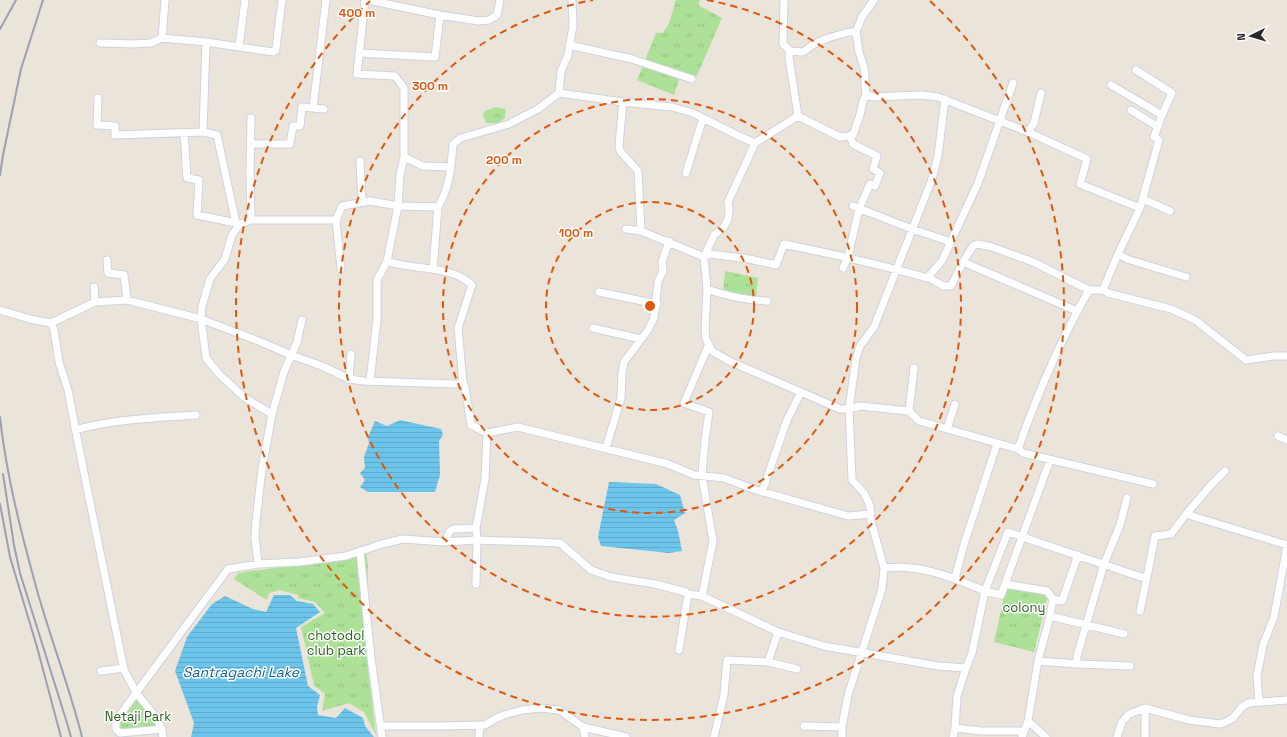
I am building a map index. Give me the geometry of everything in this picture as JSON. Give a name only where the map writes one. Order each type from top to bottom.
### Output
[{"type":"street","points":[[162,38],[165,0]]},
{"type":"street","points":[[239,47],[245,0]]},
{"type":"street","points":[[100,43],[151,43],[162,38],[206,42],[273,52],[276,50],[282,0]]},
{"type":"street","points":[[313,108],[326,0]]},
{"type":"street","points":[[370,381],[377,319],[377,280],[387,261],[398,206],[400,175],[404,157],[404,88],[395,76],[358,74],[359,53],[366,0],[440,15],[479,21],[489,20],[497,15],[500,0]]},
{"type":"street","points":[[559,93],[561,71],[568,55],[573,26],[572,0]]},
{"type":"street","points":[[784,0],[783,44],[790,52],[803,52],[814,44],[828,38],[850,32],[856,32]]},
{"type":"street","points":[[798,116],[840,137],[853,135],[866,95],[864,67],[859,52],[856,32],[862,16],[874,0]]},
{"type":"street","points":[[359,53],[435,57],[440,15]]},
{"type":"street","points":[[203,132],[206,42]]},
{"type":"street","points":[[569,45],[632,59],[692,79]]},
{"type":"street","points":[[790,52],[789,58],[798,116]]},
{"type":"street","points":[[1103,290],[1140,208],[1159,140],[1154,137],[1172,93],[1136,70]]},
{"type":"street","points":[[928,277],[942,261],[978,182],[1000,122],[1012,83]]},
{"type":"street","points":[[1111,85],[1162,115]]},
{"type":"street","points":[[433,269],[438,207],[449,182],[453,144],[461,138],[509,124],[538,109],[559,93],[672,107],[693,113],[755,143]]},
{"type":"street","points":[[1028,132],[1034,123],[1041,93]]},
{"type":"street","points":[[866,95],[874,97],[921,95],[938,96],[1028,132],[1087,159],[1080,184],[1140,208]]},
{"type":"street","points":[[98,98],[97,125],[115,126],[115,135],[203,132],[217,135],[238,224],[232,235],[225,259],[210,279],[202,306],[201,319],[206,358],[219,374],[245,398],[272,414]]},
{"type":"street","points":[[842,737],[842,727],[848,695],[882,589],[884,568],[871,521],[870,506],[864,492],[852,480],[849,409],[856,358],[860,346],[874,327],[932,179],[938,156],[945,99]]},
{"type":"street","points":[[623,102],[619,145],[620,152],[638,171],[641,231]]},
{"type":"street","points":[[250,144],[290,144],[294,126],[300,126],[302,107],[324,109]]},
{"type":"street","points":[[1131,110],[1158,128]]},
{"type":"street","points":[[798,116],[755,143],[728,202],[728,219],[724,227],[714,235],[704,257],[706,290],[705,328],[706,339],[712,352],[729,361],[840,409],[849,409],[860,406],[909,411],[919,421],[1018,449],[1023,453],[1152,484]]},
{"type":"street","points":[[251,118],[251,220]]},
{"type":"street","points":[[686,173],[703,118]]},
{"type":"street","points":[[184,133],[187,178],[199,180],[197,214],[238,224],[251,220],[336,220]]},
{"type":"street","points":[[843,268],[848,257],[856,207],[870,184],[875,186],[880,174],[873,169],[878,156],[853,144],[850,135]]},
{"type":"street","points":[[404,157],[424,166],[451,167]]},
{"type":"street","points":[[360,161],[362,202]]},
{"type":"street","points":[[1142,199],[1170,211]]},
{"type":"street","points":[[341,269],[336,220],[342,206],[370,201],[398,206],[438,207]]},
{"type":"street","points":[[856,207],[912,229],[951,242]]},
{"type":"street","points":[[626,229],[641,231],[669,241],[704,257]]},
{"type":"street","points":[[606,448],[621,398],[624,362],[654,318],[657,304],[658,282],[663,271],[662,262],[669,241]]},
{"type":"street","points":[[704,257],[710,254],[749,259],[776,265],[784,244],[897,269],[927,278],[928,277],[943,286],[952,286],[963,262],[973,246],[978,244],[992,247],[1033,262],[1089,290],[1103,290],[1108,293],[1171,309],[1195,320],[1246,360],[1274,356],[1287,356]]},
{"type":"street","points":[[1118,254],[1127,259],[1186,277]]},
{"type":"street","points":[[107,260],[108,273],[124,275],[127,300]]},
{"type":"street","points":[[387,261],[396,264],[433,269],[465,278],[472,285],[458,328],[463,383],[465,387],[471,425],[488,433],[518,427],[668,464],[694,475],[724,478],[762,492],[848,516],[871,514]]},
{"type":"street","points":[[963,262],[1077,311]]},
{"type":"street","points":[[94,287],[95,302]]},
{"type":"street","points":[[706,290],[721,295],[767,301]]},
{"type":"street","points":[[1018,449],[1035,402],[1077,311],[1089,290]]},
{"type":"street","points":[[599,292],[657,304]]},
{"type":"street","points":[[0,310],[30,319],[51,323],[95,302],[127,300],[201,319],[322,366],[349,379],[455,384],[463,383]]},
{"type":"street","points":[[258,564],[255,537],[262,469],[272,414],[284,372],[297,342],[302,320]]},
{"type":"street","points":[[51,323],[54,330],[59,362],[68,390],[124,668],[137,693],[147,704],[162,729],[163,737]]},
{"type":"street","points":[[593,328],[641,339]]},
{"type":"street","points":[[702,596],[713,541],[702,476],[709,412],[684,403],[708,344]]},
{"type":"street","points":[[349,379],[351,354]]},
{"type":"street","points":[[909,411],[914,368]]},
{"type":"street","points":[[762,492],[788,420],[800,392]]},
{"type":"street","points":[[947,429],[955,404]]},
{"type":"street","points":[[75,430],[120,420],[196,415]]},
{"type":"street","points":[[476,584],[476,528],[485,479],[488,433]]},
{"type":"street","points":[[1278,436],[1287,440]]},
{"type":"street","points":[[955,578],[965,540],[997,444]]},
{"type":"street","points":[[884,568],[902,566],[921,568],[955,578],[985,591],[1001,595],[1050,460]]},
{"type":"street","points":[[1140,611],[1155,536],[1171,534],[1210,486],[1226,471]]},
{"type":"street","points":[[1076,664],[1104,564],[1120,525],[1127,498]]},
{"type":"street","points":[[1187,513],[1192,516],[1287,545],[1274,617],[1264,645],[1257,676],[1259,701]]},
{"type":"street","points":[[445,542],[449,532],[453,529],[476,528]]},
{"type":"street","points":[[953,737],[957,696],[972,653],[985,591],[1008,532],[1141,577],[1147,577]]},
{"type":"street","points":[[162,729],[120,733],[116,729],[116,722],[228,569],[258,564],[306,561],[346,556],[382,544],[403,539],[445,542],[477,540],[560,543],[591,570],[611,577],[655,584],[686,592],[688,594],[702,596],[778,632],[824,646],[938,666],[966,668]]},
{"type":"street","points":[[360,551],[371,658],[382,737]]},
{"type":"street","points":[[1052,599],[1062,601],[1078,555]]},
{"type":"street","points":[[955,728],[1022,734],[1028,721],[1038,661],[1050,616],[1052,599],[1047,591],[1005,584]]},
{"type":"street","points":[[679,650],[688,594]]},
{"type":"street","points":[[1050,616],[1124,634]]},
{"type":"street","points":[[768,662],[778,632]]},
{"type":"street","points":[[714,737],[724,695],[727,660],[768,662],[797,669]]},
{"type":"street","points":[[1038,661],[1130,666]]},
{"type":"street","points":[[101,671],[124,668]]},
{"type":"street","points":[[1117,737],[1122,722],[1129,714],[1145,708],[1189,720],[1220,724],[1233,718],[1244,705],[1259,701],[1287,700]]},
{"type":"street","points":[[381,726],[485,725],[504,715],[522,710],[540,708],[559,710],[584,727],[626,737]]},
{"type":"street","points":[[1145,708],[1145,737]]},
{"type":"street","points":[[1028,721],[1046,737]]},
{"type":"street","points":[[479,737],[480,725]]},
{"type":"street","points":[[804,726],[842,727]]},
{"type":"street","points":[[584,727],[585,737]]},
{"type":"green space","points":[[676,0],[700,0],[698,5],[722,18],[695,80],[681,73],[674,95],[637,80],[656,33],[663,33],[669,23]]},
{"type":"green space","points":[[496,107],[506,109],[505,118],[497,123],[486,123],[483,115],[485,111]]},
{"type":"green space","points":[[725,271],[758,278],[756,297],[723,292]]},
{"type":"green space","name":"chotodol club park","points":[[366,549],[368,567],[366,652],[376,735],[364,712],[349,703],[322,711],[325,694],[314,685],[301,627],[325,613],[315,602],[298,598],[298,595],[280,590],[269,593],[267,600],[234,579],[238,573],[334,559]]},
{"type":"green space","name":"colony","points":[[1007,583],[1049,590],[1034,652],[994,642]]},
{"type":"green space","name":"Netaji Park","points":[[137,693],[160,728],[120,733],[116,729],[118,718]]},
{"type":"water","points":[[400,420],[441,429],[443,435],[439,441],[440,475],[435,492],[368,492],[360,487],[365,480],[360,473],[365,468],[364,457],[369,443],[368,437],[375,421],[387,426]]},
{"type":"water","points":[[609,482],[656,484],[680,495],[685,513],[674,520],[682,551],[669,553],[601,546],[598,537]]},
{"type":"water","name":"Santragachi Lake","points":[[274,595],[290,595],[297,601],[313,604],[320,612],[296,628],[308,686],[320,695],[317,707],[318,715],[336,718],[345,708],[363,718],[365,726],[374,737],[191,737],[194,723],[175,671],[187,637],[212,604],[225,596],[253,609],[266,612]]},
{"type":"railway","points":[[0,29],[16,0]]},
{"type":"railway","points":[[0,175],[21,69],[43,0]]},
{"type":"railway","points":[[0,417],[10,480],[24,542],[82,737]]},
{"type":"railway","points":[[3,474],[20,573],[71,737]]},
{"type":"railway","points":[[0,504],[10,557],[37,647],[61,737]]}]
